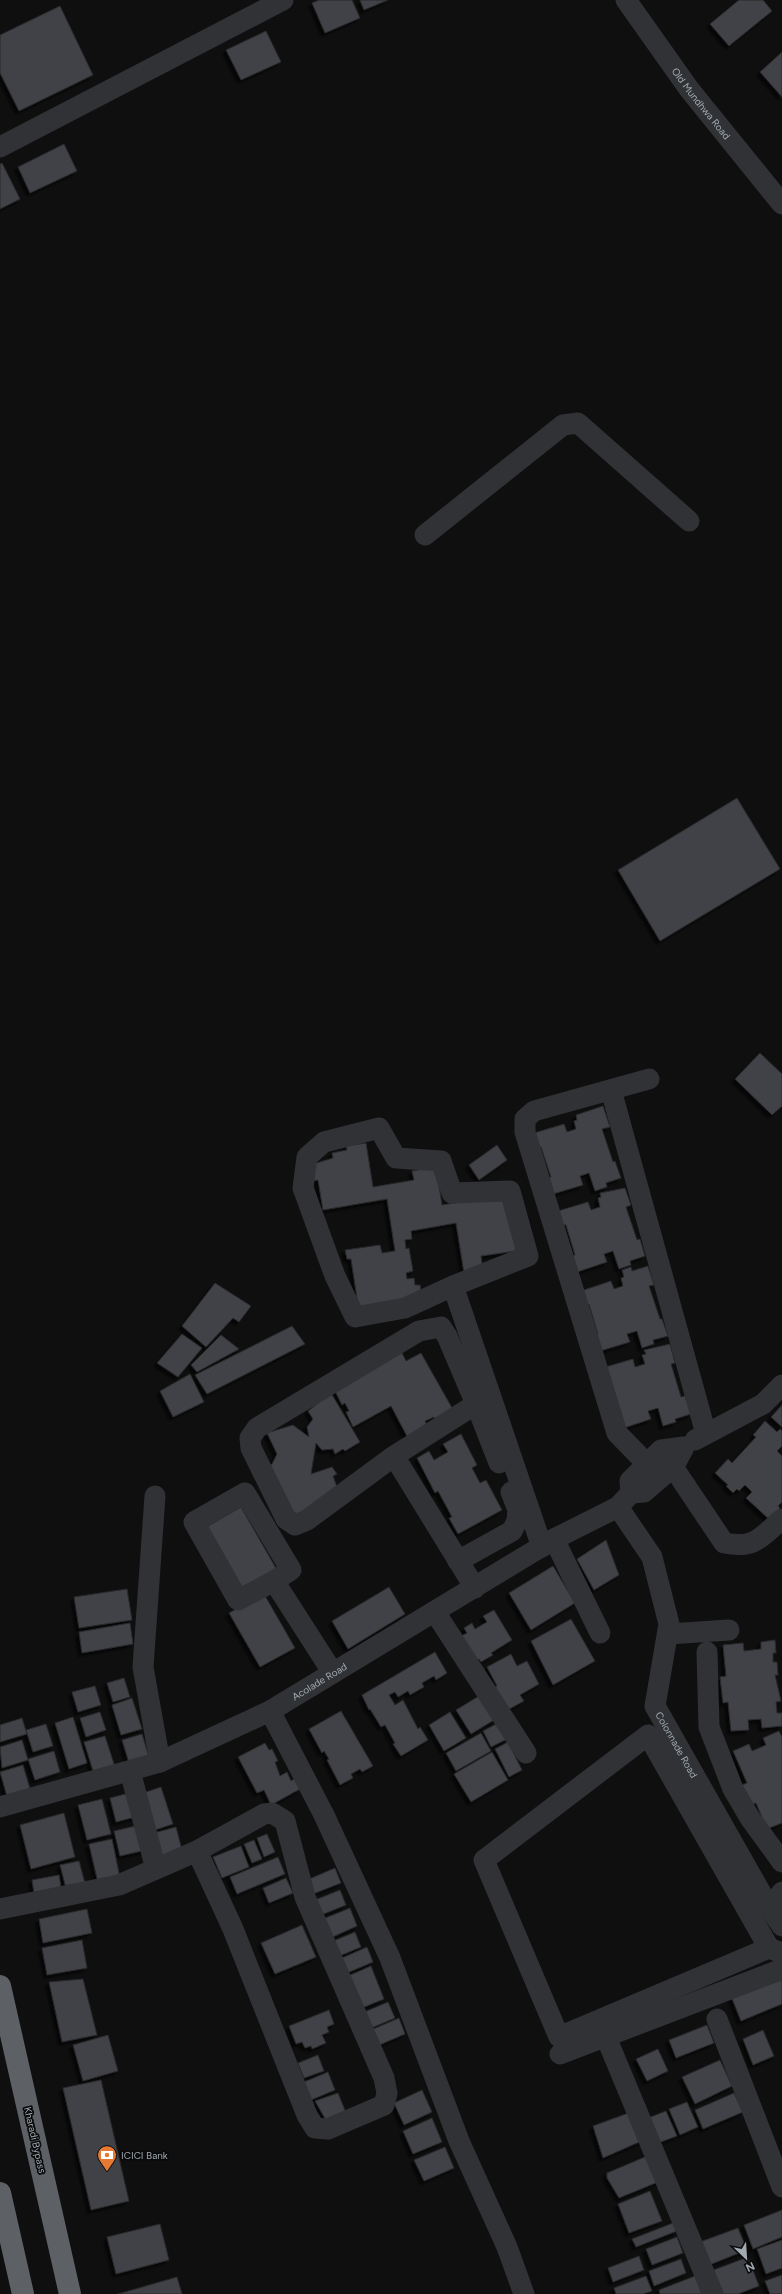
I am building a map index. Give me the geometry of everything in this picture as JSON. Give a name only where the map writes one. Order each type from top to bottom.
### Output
[{"type":"highway","name":"Kharadi Bypass","points":[[0,1986],[70,2294]]},
{"type":"highway","points":[[0,2193],[23,2294]]},
{"type":"street","points":[[0,147],[283,0]]},
{"type":"street","name":"Old Mundhwa Road","points":[[626,0],[689,89],[782,204]]},
{"type":"street","points":[[425,535],[563,425],[578,424],[689,521]]},
{"type":"street","points":[[649,1079],[534,1111],[526,1119],[525,1132],[617,1434],[654,1457],[674,1466],[724,1543],[740,1546],[754,1542],[782,1519]]},
{"type":"street","points":[[611,1090],[706,1434]]},
{"type":"street","points":[[379,1128],[396,1158],[441,1161],[452,1193],[510,1191],[528,1256],[453,1286],[405,1308],[355,1317],[334,1276],[303,1188],[307,1157],[324,1142],[379,1128]]},
{"type":"street","points":[[453,1286],[548,1543],[600,1633]]},
{"type":"street","points":[[458,1561],[512,1531],[517,1521],[518,1510],[476,1404],[447,1336],[441,1327],[419,1331],[257,1428],[250,1438],[251,1448],[286,1519],[295,1525],[307,1520],[394,1456],[476,1404]]},
{"type":"street","points":[[625,1500],[630,1481],[654,1457],[684,1447],[763,1404],[782,1385]]},
{"type":"street","points":[[674,1466],[684,1447]]},
{"type":"street","points":[[394,1456],[474,1588]]},
{"type":"street","name":"Acolade Road","points":[[0,1807],[160,1762],[270,1711],[548,1543],[625,1500],[644,1492],[674,1466]]},
{"type":"street","points":[[245,1493],[291,1570],[274,1581],[238,1600],[194,1522],[245,1493]]},
{"type":"street","points":[[155,1496],[143,1667],[160,1762]]},
{"type":"street","name":"Colonnade Road","points":[[625,1500],[652,1557],[669,1624],[655,1706],[776,1918]]},
{"type":"street","points":[[274,1581],[333,1674]]},
{"type":"street","points":[[435,1612],[526,1753]]},
{"type":"street","points":[[668,1634],[729,1630]]},
{"type":"street","points":[[708,1652],[709,1727],[733,1788],[750,1818],[782,1862]]},
{"type":"street","points":[[270,1711],[324,1815],[390,1958],[459,2141],[507,2247],[524,2294]]},
{"type":"street","points":[[648,1735],[775,1950],[559,2037],[484,1860],[648,1735]]},
{"type":"street","points":[[130,1771],[156,1869]]},
{"type":"street","points":[[0,1909],[119,1885],[197,1851],[264,1814],[272,1813],[285,1821],[305,1897],[384,2078],[387,2093],[384,2105],[328,2129],[315,2128],[307,2115],[233,1929],[197,1851]]},
{"type":"street","points":[[776,1918],[782,1892]]},
{"type":"street","points":[[560,2054],[782,1969]]},
{"type":"street","points":[[717,2019],[782,2187]]},
{"type":"street","points":[[606,2037],[713,2294]]},
{"type":"building","points":[[319,0],[352,0],[360,18],[325,33],[312,3]]},
{"type":"building","points":[[360,0],[388,0],[364,10]]},
{"type":"building","points":[[739,0],[763,0],[772,11],[729,46],[710,24]]},
{"type":"building","points":[[60,6],[93,75],[19,111],[0,73],[0,35]]},
{"type":"building","points":[[266,31],[281,62],[241,80],[226,50]]},
{"type":"building","points":[[782,52],[782,97],[760,72]]},
{"type":"building","points":[[64,144],[77,171],[30,193],[18,167]]},
{"type":"building","points":[[2,163],[20,199],[0,209],[0,164]]},
{"type":"building","points":[[737,798],[780,869],[660,941],[618,870]]},
{"type":"building","points":[[760,1053],[782,1074],[782,1106],[772,1115],[735,1079]]},
{"type":"building","points":[[603,1106],[610,1127],[602,1129],[613,1162],[615,1161],[621,1178],[606,1183],[607,1187],[595,1191],[589,1173],[580,1176],[583,1185],[553,1194],[548,1178],[551,1177],[541,1147],[538,1148],[534,1133],[564,1124],[567,1132],[576,1129],[574,1121],[577,1120],[576,1115]]},
{"type":"building","points":[[366,1143],[373,1187],[414,1180],[412,1171],[436,1167],[442,1205],[507,1194],[516,1251],[481,1256],[483,1270],[464,1273],[456,1223],[411,1231],[412,1239],[405,1240],[406,1249],[409,1248],[413,1271],[406,1273],[407,1279],[414,1278],[415,1285],[420,1285],[422,1297],[359,1311],[351,1259],[347,1259],[345,1250],[380,1245],[382,1253],[395,1251],[387,1199],[323,1210],[318,1180],[312,1181],[310,1165],[333,1158],[332,1153],[347,1150],[346,1146]]},
{"type":"building","points":[[497,1145],[507,1160],[479,1180],[469,1165]]},
{"type":"building","points":[[625,1188],[631,1205],[626,1207],[637,1240],[640,1239],[645,1256],[630,1261],[631,1265],[619,1269],[613,1251],[604,1254],[607,1262],[577,1272],[572,1256],[575,1255],[566,1225],[562,1225],[558,1211],[588,1202],[591,1210],[600,1207],[598,1198],[601,1197],[600,1193]]},
{"type":"building","points":[[648,1266],[654,1285],[649,1286],[660,1319],[662,1319],[668,1336],[653,1340],[654,1344],[642,1348],[637,1331],[627,1334],[630,1342],[600,1351],[595,1335],[598,1334],[589,1304],[586,1305],[581,1291],[611,1281],[614,1289],[623,1286],[621,1278],[624,1277],[622,1270],[631,1267],[632,1271]]},
{"type":"building","points":[[215,1283],[251,1306],[239,1322],[233,1318],[206,1347],[182,1326]]},
{"type":"building","points":[[292,1326],[305,1344],[207,1394],[195,1375]]},
{"type":"building","points":[[182,1334],[202,1348],[178,1377],[157,1363]]},
{"type":"building","points":[[221,1335],[239,1349],[197,1372],[191,1365]]},
{"type":"building","points":[[670,1344],[675,1363],[671,1364],[681,1397],[685,1396],[691,1414],[675,1419],[676,1422],[663,1426],[658,1408],[648,1411],[651,1419],[621,1429],[602,1368],[633,1359],[635,1367],[645,1364],[642,1355],[646,1354],[644,1350]]},
{"type":"building","points":[[399,1347],[406,1361],[421,1353],[456,1415],[438,1424],[434,1417],[425,1421],[429,1429],[409,1440],[391,1406],[353,1427],[346,1412],[349,1411],[345,1403],[342,1405],[333,1387]]},
{"type":"building","points":[[190,1374],[204,1402],[173,1417],[160,1391]]},
{"type":"building","points":[[331,1393],[360,1442],[345,1451],[343,1449],[335,1454],[333,1449],[322,1450],[316,1443],[311,1474],[332,1467],[337,1474],[333,1476],[338,1490],[298,1518],[265,1472],[272,1464],[277,1454],[267,1433],[293,1425],[309,1437],[307,1427],[313,1419],[308,1411]]},
{"type":"building","points":[[782,1405],[782,1427],[771,1417]]},
{"type":"building","points":[[765,1421],[777,1432],[780,1429],[782,1431],[782,1446],[777,1451],[782,1456],[782,1502],[778,1506],[780,1508],[770,1520],[746,1498],[752,1492],[745,1485],[739,1491],[737,1489],[733,1493],[726,1486],[728,1485],[715,1473],[728,1459],[732,1463],[756,1437],[753,1435]]},
{"type":"building","points":[[461,1434],[477,1465],[472,1468],[480,1483],[486,1480],[502,1510],[458,1534],[449,1518],[452,1517],[438,1491],[435,1493],[417,1458],[429,1451],[434,1460],[448,1452],[443,1444]]},
{"type":"building","points":[[241,1507],[277,1570],[239,1591],[203,1529]]},
{"type":"building","points":[[606,1540],[619,1575],[594,1590],[577,1559]]},
{"type":"building","points":[[553,1566],[575,1603],[531,1630],[509,1593]]},
{"type":"building","points":[[389,1587],[405,1614],[348,1649],[332,1621]]},
{"type":"building","points":[[127,1589],[132,1620],[79,1628],[74,1597]]},
{"type":"building","points":[[264,1594],[295,1648],[260,1667],[229,1613]]},
{"type":"building","points":[[494,1610],[512,1640],[491,1653],[493,1655],[481,1662],[479,1659],[474,1662],[459,1637],[467,1633],[464,1628],[472,1623],[475,1629],[487,1622],[483,1616]]},
{"type":"building","points":[[571,1619],[595,1661],[553,1685],[531,1641]]},
{"type":"building","points":[[130,1623],[133,1644],[82,1653],[79,1632]]},
{"type":"building","points":[[775,1640],[776,1653],[773,1653],[773,1662],[777,1662],[778,1675],[775,1675],[781,1701],[776,1702],[777,1713],[782,1713],[782,1726],[762,1728],[761,1719],[748,1720],[749,1730],[731,1731],[728,1702],[723,1703],[720,1677],[726,1676],[723,1645],[743,1643],[744,1651],[761,1649],[761,1642]]},
{"type":"building","points":[[435,1652],[447,1673],[436,1680],[434,1676],[422,1683],[424,1687],[410,1695],[408,1691],[398,1697],[395,1692],[389,1695],[395,1705],[403,1700],[418,1729],[420,1727],[428,1740],[401,1756],[393,1744],[395,1743],[385,1725],[381,1727],[370,1709],[369,1710],[362,1695]]},
{"type":"building","points":[[511,1654],[517,1666],[527,1661],[539,1684],[520,1695],[524,1701],[504,1712],[491,1689],[497,1686],[487,1667]]},
{"type":"building","points":[[124,1678],[130,1697],[113,1702],[107,1683]]},
{"type":"building","points":[[95,1686],[101,1705],[78,1712],[72,1692]]},
{"type":"building","points":[[479,1696],[494,1720],[471,1734],[456,1710]]},
{"type":"building","points":[[132,1698],[142,1729],[121,1735],[112,1705]]},
{"type":"building","points":[[341,1711],[373,1766],[362,1772],[360,1769],[351,1774],[353,1778],[340,1785],[327,1760],[329,1759],[324,1751],[322,1753],[309,1729]]},
{"type":"building","points":[[100,1712],[106,1730],[86,1737],[80,1718]]},
{"type":"building","points":[[450,1712],[466,1738],[444,1751],[429,1725]]},
{"type":"building","points":[[73,1717],[87,1763],[69,1769],[55,1723]]},
{"type":"building","points":[[22,1718],[27,1734],[0,1742],[0,1725]]},
{"type":"building","points":[[498,1723],[507,1739],[491,1747],[483,1731]]},
{"type":"building","points":[[46,1724],[53,1746],[33,1752],[26,1730]]},
{"type":"building","points":[[779,1731],[782,1737],[782,1823],[767,1829],[756,1803],[746,1807],[737,1787],[747,1783],[733,1751],[749,1744],[752,1751],[766,1745],[763,1738]]},
{"type":"building","points":[[481,1733],[491,1751],[456,1771],[446,1753]]},
{"type":"building","points":[[142,1734],[149,1757],[129,1763],[122,1740]]},
{"type":"building","points":[[105,1736],[115,1767],[94,1774],[84,1742]]},
{"type":"building","points":[[22,1740],[28,1760],[2,1768],[0,1747]]},
{"type":"building","points":[[508,1742],[522,1770],[509,1777],[495,1749]]},
{"type":"building","points":[[265,1743],[269,1750],[272,1749],[278,1761],[275,1762],[280,1776],[287,1772],[291,1781],[294,1779],[300,1789],[271,1805],[264,1790],[257,1793],[238,1757]]},
{"type":"building","points":[[54,1751],[60,1772],[35,1780],[28,1759]]},
{"type":"building","points":[[492,1752],[508,1780],[471,1802],[454,1774]]},
{"type":"building","points":[[23,1765],[31,1792],[8,1800],[0,1772]]},
{"type":"building","points":[[161,1787],[173,1824],[152,1831],[140,1794]]},
{"type":"building","points":[[133,1792],[139,1816],[116,1822],[110,1798]]},
{"type":"building","points":[[102,1799],[111,1834],[87,1840],[78,1805]]},
{"type":"building","points":[[64,1813],[75,1857],[31,1869],[20,1825]]},
{"type":"building","points":[[140,1825],[146,1850],[120,1856],[114,1831]]},
{"type":"building","points":[[176,1827],[183,1854],[162,1862],[154,1833]]},
{"type":"building","points":[[267,1834],[275,1852],[264,1857],[257,1838]]},
{"type":"building","points":[[112,1839],[120,1878],[98,1883],[89,1844]]},
{"type":"building","points":[[254,1840],[262,1859],[252,1863],[244,1844]]},
{"type":"building","points":[[241,1846],[249,1867],[222,1878],[213,1857]]},
{"type":"building","points":[[278,1857],[285,1874],[237,1894],[230,1877]]},
{"type":"building","points":[[79,1861],[86,1887],[67,1892],[60,1865]]},
{"type":"building","points":[[335,1868],[341,1883],[313,1894],[307,1880]]},
{"type":"building","points":[[59,1875],[62,1894],[35,1899],[32,1880]]},
{"type":"building","points":[[286,1878],[293,1893],[269,1903],[263,1888]]},
{"type":"building","points":[[340,1890],[346,1905],[316,1917],[310,1902]]},
{"type":"building","points":[[350,1908],[357,1926],[326,1940],[318,1921]]},
{"type":"building","points":[[87,1909],[92,1933],[43,1943],[39,1919]]},
{"type":"building","points":[[302,1925],[316,1957],[275,1974],[261,1943]]},
{"type":"building","points":[[355,1932],[361,1947],[337,1957],[331,1942]]},
{"type":"building","points":[[82,1940],[87,1968],[47,1975],[42,1948]]},
{"type":"building","points":[[367,1947],[373,1962],[347,1973],[342,1958]]},
{"type":"building","points":[[371,1966],[384,1999],[362,2008],[348,1976]]},
{"type":"building","points":[[83,1979],[97,2035],[62,2042],[49,1982]]},
{"type":"building","points":[[782,1980],[782,2004],[741,2021],[731,1996]]},
{"type":"building","points":[[388,2002],[395,2018],[369,2029],[362,2013]]},
{"type":"building","points":[[329,2010],[334,2024],[327,2027],[329,2032],[322,2035],[326,2043],[312,2049],[311,2046],[305,2048],[302,2042],[296,2044],[289,2026]]},
{"type":"building","points":[[399,2018],[405,2034],[377,2046],[371,2030]]},
{"type":"building","points":[[707,2025],[714,2043],[676,2058],[669,2040]]},
{"type":"building","points":[[763,2030],[774,2056],[753,2065],[743,2039]]},
{"type":"building","points":[[108,2035],[118,2071],[83,2081],[73,2045]]},
{"type":"building","points":[[658,2049],[668,2071],[647,2081],[636,2059]]},
{"type":"building","points":[[318,2055],[324,2071],[304,2078],[298,2063]]},
{"type":"building","points":[[720,2060],[732,2086],[695,2104],[682,2077]]},
{"type":"building","points":[[328,2072],[335,2090],[311,2100],[304,2082]]},
{"type":"building","points":[[101,2080],[129,2201],[91,2210],[63,2088]]},
{"type":"building","points":[[422,2090],[432,2112],[404,2125],[394,2103]]},
{"type":"building","points":[[338,2093],[346,2113],[327,2122],[315,2101]]},
{"type":"building","points":[[734,2093],[743,2112],[703,2129],[695,2110]]},
{"type":"building","points":[[687,2102],[698,2127],[680,2135],[669,2109]]},
{"type":"building","points":[[634,2111],[646,2139],[603,2158],[593,2126]]},
{"type":"building","points":[[666,2111],[677,2136],[658,2143],[648,2118]]},
{"type":"building","points":[[432,2118],[442,2142],[413,2154],[403,2131]]},
{"type":"building","points":[[445,2147],[454,2168],[424,2181],[414,2160]]},
{"type":"building","points":[[652,2154],[663,2180],[619,2198],[607,2178],[607,2173]]},
{"type":"building","points":[[650,2191],[662,2221],[629,2233],[618,2204]]},
{"type":"building","points":[[782,2210],[782,2237],[753,2249],[744,2225]]},
{"type":"building","points":[[673,2223],[677,2231],[636,2247],[632,2239]]},
{"type":"building","points":[[160,2224],[169,2260],[116,2274],[107,2237]]},
{"type":"building","points":[[738,2228],[747,2250],[709,2265],[700,2242]]},
{"type":"building","points":[[677,2237],[683,2253],[652,2265],[646,2249]]},
{"type":"building","points":[[782,2240],[782,2268],[766,2274],[757,2249]]},
{"type":"building","points":[[639,2256],[644,2270],[613,2282],[608,2268]]},
{"type":"building","points":[[748,2257],[759,2286],[738,2294],[720,2294],[711,2271]]},
{"type":"building","points":[[681,2259],[686,2273],[654,2286],[649,2271]]},
{"type":"building","points":[[782,2275],[782,2294],[770,2294],[765,2281]]},
{"type":"building","points":[[646,2276],[652,2291],[643,2294],[616,2294],[614,2288]]},
{"type":"building","points":[[695,2276],[702,2294],[660,2294],[659,2290]]},
{"type":"building","points":[[177,2277],[182,2294],[118,2294]]},
{"type":"place","name":"ICICI Bank","points":[[107,2172]]}]
